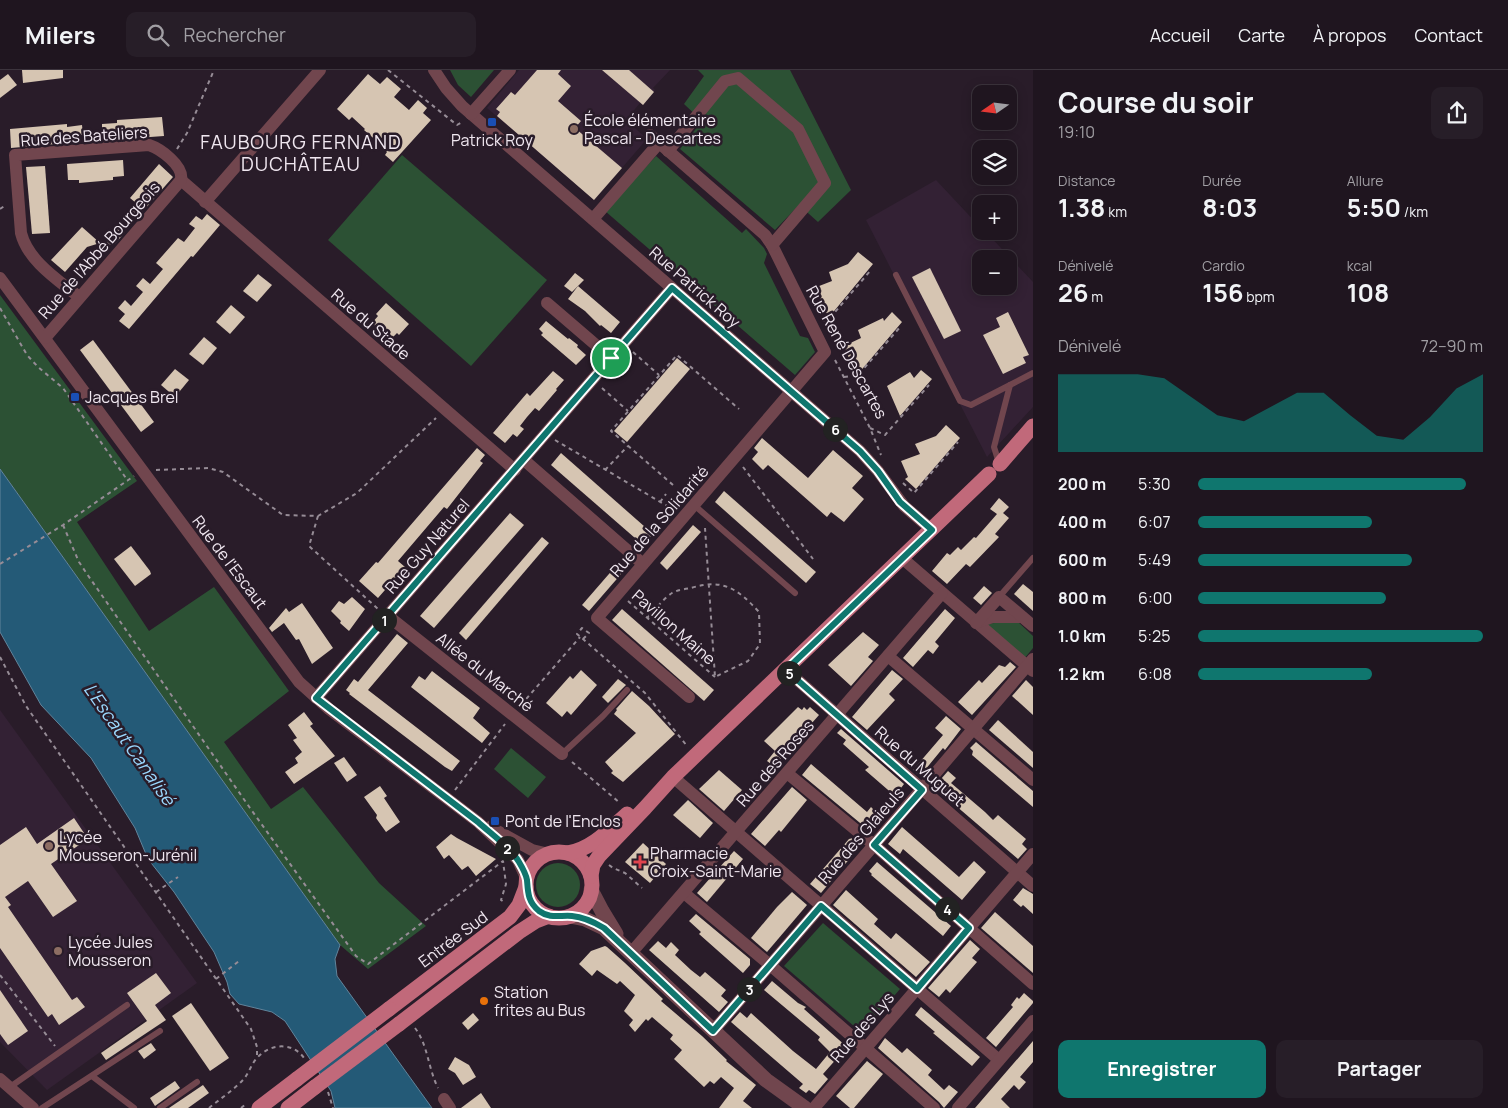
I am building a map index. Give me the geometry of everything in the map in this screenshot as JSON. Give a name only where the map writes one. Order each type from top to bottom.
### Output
[{"type":"main road","points":[[995,469],[1033,426]]},
{"type":"main road","points":[[673,777],[585,849],[568,853],[549,854],[534,864],[529,871],[526,883],[528,896],[533,905],[540,912],[561,918],[570,916],[582,908],[588,900],[594,865],[599,856],[673,777],[995,469],[1033,435]]},
{"type":"main road","points":[[568,853],[587,867],[591,883]]},
{"type":"main road","name":"Entrée Sud","points":[[259,1108],[510,917],[519,905],[526,883]]},
{"type":"main road","points":[[292,1107],[405,1023],[519,932],[536,921],[549,916]]},
{"type":"street","name":"Rue Patrick Roy","points":[[434,70],[451,94],[472,114],[860,451],[904,506],[932,530]]},
{"type":"street","points":[[472,114],[510,70]]},
{"type":"street","points":[[205,202],[314,72]]},
{"type":"street","points":[[593,220],[659,143],[725,81],[738,78],[798,129],[825,183],[772,245]]},
{"type":"street","name":"Rue René Descartes","points":[[659,143],[760,230],[772,245],[825,352]]},
{"type":"street","name":"Rue des Bateliers","points":[[80,298],[36,260],[24,245],[21,233],[15,155],[149,145],[156,148],[170,160],[180,171],[181,180]]},
{"type":"street","name":"Rue de l'Abbé Bourgeois","points":[[45,338],[181,180],[205,202]]},
{"type":"street","name":"Rue du Stade","points":[[205,202],[515,470]]},
{"type":"street","name":"Rue de l'Escaut","points":[[0,278],[293,674],[316,698],[478,822],[518,860],[526,883]]},
{"type":"street","name":"Rue Guy Naturel","points":[[316,698],[672,288]]},
{"type":"street","points":[[547,303],[611,358]]},
{"type":"street","name":"Rue de la Solidarité","points":[[689,697],[597,618],[825,352]]},
{"type":"street","points":[[524,460],[643,564]]},
{"type":"street","points":[[902,558],[976,623],[1031,665]]},
{"type":"street","name":"Rue des Roses","points":[[628,951],[684,893],[942,593]]},
{"type":"street","points":[[976,623],[999,597],[1033,626]]},
{"type":"street","name":"Allée du Marché","points":[[388,616],[562,754]]},
{"type":"street","points":[[976,623],[992,617],[1022,617]]},
{"type":"street","points":[[888,656],[1033,780]]},
{"type":"street","name":"Rue des Glaieuls","points":[[713,1031],[1031,665]]},
{"type":"street","name":"Rue du Muguet","points":[[786,670],[1033,886]]},
{"type":"street","points":[[787,773],[874,845],[1033,984]]},
{"type":"street","points":[[673,777],[735,833],[999,1060]]},
{"type":"street","name":"Rue de l'Escaut","points":[[478,822],[532,850],[549,854]]},
{"type":"street","name":"Rue des Lys","points":[[814,1108],[1033,854]]},
{"type":"street","points":[[591,883],[607,920],[628,951]]},
{"type":"street","points":[[684,893],[934,1108]]},
{"type":"street","points":[[570,916],[585,919],[596,924],[628,951],[774,1086],[805,1108]]},
{"type":"street","points":[[960,1107],[1033,1021]]},
{"type":"street","points":[[5,1083],[33,1108]]},
{"type":"lane","points":[[896,274],[960,401],[970,405],[1033,372]]},
{"type":"lane","points":[[995,469],[994,447],[1010,385]]},
{"type":"lane","points":[[694,505],[796,593]]},
{"type":"lane","points":[[999,597],[1033,558]]},
{"type":"lane","points":[[562,754],[603,716],[627,690]]},
{"type":"lane","points":[[5,1083],[59,1052],[127,1004]]},
{"type":"lane","points":[[42,1108],[160,1031]]},
{"type":"lane","points":[[92,1076],[134,1108]]},
{"type":"lane","points":[[160,1108],[197,1082]]},
{"type":"path","points":[[170,160],[187,133],[214,70]]},
{"type":"path","points":[[388,70],[458,125],[472,114]]},
{"type":"path","points":[[812,325],[829,319],[871,270]]},
{"type":"path","points":[[0,308],[27,354],[38,368],[63,388],[128,481],[63,525],[0,564]]},
{"type":"path","points":[[844,377],[858,375],[901,326]]},
{"type":"path","points":[[623,344],[659,375]]},
{"type":"path","name":"Rue René Descartes","points":[[825,352],[832,355],[870,428],[883,460],[884,479]]},
{"type":"path","points":[[673,485],[610,431],[677,355],[739,409]]},
{"type":"path","points":[[592,380],[628,411]]},
{"type":"path","points":[[870,428],[885,435],[929,385]]},
{"type":"path","points":[[142,470],[208,468],[223,472],[284,515],[318,516],[357,493],[445,409]]},
{"type":"path","points":[[546,434],[684,517]]},
{"type":"path","points":[[902,483],[914,493],[958,442]]},
{"type":"path","points":[[605,470],[628,446]]},
{"type":"path","points":[[736,457],[813,559]]},
{"type":"path","points":[[660,502],[666,494]]},
{"type":"path","points":[[318,516],[309,546],[375,607],[388,616]]},
{"type":"path","points":[[647,618],[672,593],[694,586],[709,584],[725,586],[744,595],[759,612],[760,644],[748,661],[715,677],[709,584],[705,524]]},
{"type":"path","points":[[63,525],[79,562],[87,574],[356,956],[368,964],[504,861],[506,884],[501,900]]},
{"type":"path","name":"Pavillon Maine","points":[[618,593],[715,677]]},
{"type":"path","points":[[583,639],[589,633],[582,628],[577,634],[645,694],[694,756]]},
{"type":"path","points":[[575,642],[580,637]]},
{"type":"path","points":[[0,657],[26,706],[254,1035],[257,1057]]},
{"type":"path","points":[[562,754],[630,811]]},
{"type":"path","points":[[608,864],[625,873],[642,888]]},
{"type":"path","points":[[156,892],[178,877]]},
{"type":"path","points":[[216,979],[239,962]]},
{"type":"path","points":[[0,975],[59,1052]]},
{"type":"path","points":[[405,1023],[423,1040],[433,1077],[447,1103]]},
{"type":"path","points":[[209,1108],[243,1080],[257,1057],[272,1048],[283,1046],[299,1051],[304,1058]]},
{"type":"path","points":[[319,1086],[328,1092],[333,1108]]},
{"type":"shaded area","name":"École élémentaire Pascal - Descartes","points":[[519,70],[670,70],[653,88],[655,90],[643,105],[640,103],[626,120],[647,139],[594,200],[487,108]]},
{"type":"shaded area","points":[[936,180],[972,218],[972,240],[993,240],[1003,250],[972,250],[972,295],[1017,295],[1017,265],[1033,282],[1033,407],[987,457],[866,220]]},
{"type":"shaded area","name":"Lycée Mousseron-Jurénil","points":[[0,710],[197,983],[47,1090],[0,1042]]},
{"type":"green space","points":[[450,70],[494,70],[471,97],[458,85]]},
{"type":"green space","points":[[698,70],[790,70],[851,190],[818,222],[799,205],[775,230],[680,149],[702,121],[684,104],[704,76]]},
{"type":"green space","points":[[402,155],[547,280],[471,366],[328,240]]},
{"type":"green space","points":[[656,156],[742,233],[746,229],[764,248],[767,254],[764,263],[800,336],[808,338],[815,352],[795,375],[605,211]]},
{"type":"green space","points":[[0,295],[137,481],[77,522],[149,631],[214,587],[289,691],[224,742],[271,809],[303,787],[379,883],[426,926],[368,969],[340,945],[0,469]]},
{"type":"green space","points":[[1017,621],[1033,636],[1033,648],[1024,659],[983,624]]},
{"type":"green space","points":[[511,748],[546,777],[528,798],[494,769]]},
{"type":"green space","points":[[558,863],[570,867],[576,873],[580,885],[576,897],[570,903],[558,907],[546,903],[540,897],[536,885],[540,873],[546,867]]},
{"type":"green space","points":[[823,923],[900,989],[862,1033],[784,966]]},
{"type":"water","name":"L'Escaut Canalisé","points":[[0,469],[340,945],[335,959],[337,976],[432,1108],[335,1108],[331,1091],[285,1021],[272,1012],[239,1004],[230,994],[214,952],[174,892],[148,859],[135,828],[91,758],[41,705],[0,632]]},
{"type":"building","points":[[22,70],[63,70],[63,78],[23,83]]},
{"type":"building","points":[[537,70],[561,70],[558,74],[571,86],[558,101],[581,121],[575,128],[622,168],[594,200],[497,116],[500,112],[496,109],[511,92],[515,95]]},
{"type":"building","points":[[602,70],[629,70],[654,92],[643,105]]},
{"type":"building","points":[[8,74],[17,85],[0,98],[0,80]]},
{"type":"building","points":[[368,74],[380,84],[387,77],[401,89],[394,97],[409,110],[418,100],[427,108],[423,113],[431,120],[393,162],[385,155],[387,152],[365,129],[352,117],[349,120],[337,109]]},
{"type":"building","points":[[162,117],[164,136],[109,140],[107,133],[102,133],[102,124],[117,123],[117,120]]},
{"type":"building","points":[[67,124],[67,127],[82,125],[83,135],[79,135],[78,142],[11,148],[10,129]]},
{"type":"building","points":[[123,160],[124,176],[113,177],[113,180],[79,183],[79,180],[68,180],[67,164]]},
{"type":"building","points":[[159,164],[173,177],[137,218],[129,211],[136,203],[130,198]]},
{"type":"building","points":[[45,166],[50,233],[32,234],[26,167]]},
{"type":"building","points":[[207,214],[220,225],[129,329],[119,321],[125,314],[118,308],[125,300],[131,306],[143,292],[136,286],[143,278],[150,284],[163,269],[156,263],[178,238],[184,242],[195,228],[189,224],[196,216],[202,220]]},
{"type":"building","points":[[117,225],[125,232],[115,244],[107,245],[107,236]]},
{"type":"building","points":[[82,227],[100,243],[87,247],[65,272],[51,260]]},
{"type":"building","points":[[858,252],[873,264],[830,316],[819,307],[822,303],[814,288],[832,281],[829,272],[848,264]]},
{"type":"building","points":[[930,268],[961,331],[944,339],[912,277]]},
{"type":"building","points":[[575,273],[584,280],[572,292],[564,286]]},
{"type":"building","points":[[258,274],[272,285],[257,302],[243,291]]},
{"type":"building","points":[[578,286],[620,322],[611,333],[568,299]]},
{"type":"building","points":[[386,303],[409,324],[399,335],[397,333],[391,339],[372,323],[378,316],[376,314]]},
{"type":"building","points":[[231,305],[245,317],[230,334],[216,322]]},
{"type":"building","points":[[892,312],[902,322],[858,374],[848,364],[850,361],[844,346],[861,338],[858,330],[883,318],[884,321]]},
{"type":"building","points":[[1008,312],[1029,355],[1023,357],[1026,363],[1003,374],[983,335],[1000,327],[996,318]]},
{"type":"building","points":[[546,321],[578,345],[577,347],[586,355],[576,365],[541,335],[543,333],[539,329]]},
{"type":"building","points":[[204,337],[217,348],[203,365],[189,354]]},
{"type":"building","points":[[93,340],[154,422],[141,432],[80,350]]},
{"type":"building","points":[[677,358],[690,369],[627,442],[614,431]]},
{"type":"building","points":[[175,369],[189,380],[175,397],[161,385]]},
{"type":"building","points":[[921,370],[932,379],[900,416],[887,386],[910,372],[914,378]]},
{"type":"building","points":[[553,371],[564,380],[539,411],[535,408],[527,417],[520,426],[524,429],[517,437],[513,434],[505,443],[493,433],[527,393],[530,396]]},
{"type":"building","points":[[946,425],[960,438],[916,489],[905,479],[908,477],[901,461],[920,454],[915,444],[936,436]]},
{"type":"building","points":[[762,438],[808,478],[833,450],[863,476],[852,488],[864,499],[844,522],[831,512],[827,517],[768,465],[763,470],[752,459],[758,452],[754,448]]},
{"type":"building","points":[[477,448],[485,455],[480,461],[483,463],[447,509],[444,507],[398,561],[405,567],[378,598],[359,581],[376,562],[378,563]]},
{"type":"building","points":[[561,453],[653,534],[643,545],[551,465]]},
{"type":"building","points":[[724,491],[816,572],[806,583],[715,502]]},
{"type":"building","points":[[999,498],[1009,507],[1003,513],[1009,518],[995,534],[999,537],[970,567],[966,564],[947,584],[932,571],[947,553],[950,555],[958,547],[961,550],[974,537],[976,538],[997,514],[990,509]]},
{"type":"building","points":[[510,513],[524,525],[434,628],[420,616]]},
{"type":"building","points":[[693,525],[701,532],[667,570],[660,563]]},
{"type":"building","points":[[542,537],[549,543],[466,640],[459,633]]},
{"type":"building","points":[[131,546],[151,574],[135,586],[114,559]]},
{"type":"building","points":[[615,567],[622,573],[589,611],[582,605]]},
{"type":"building","points":[[1023,584],[1033,592],[1033,611],[1014,594]]},
{"type":"building","points":[[984,586],[992,593],[981,605],[973,598]]},
{"type":"building","points":[[352,597],[365,609],[349,631],[331,611],[339,601],[344,604]]},
{"type":"building","points":[[302,603],[333,648],[312,664],[299,639],[296,640],[284,623],[272,632],[269,628],[286,608],[289,612]]},
{"type":"building","points":[[622,609],[714,690],[704,701],[612,620]]},
{"type":"building","points":[[945,609],[955,618],[935,642],[939,646],[933,654],[928,650],[913,667],[903,658]]},
{"type":"building","points":[[863,632],[879,645],[868,657],[873,661],[851,686],[828,665]]},
{"type":"building","points":[[397,634],[408,643],[368,690],[460,761],[452,771],[346,690],[354,679],[358,682]]},
{"type":"building","points":[[1010,662],[1016,667],[972,715],[958,702],[979,680],[982,683],[999,665],[1005,667]]},
{"type":"building","points":[[581,670],[597,685],[571,715],[567,711],[562,717],[546,703],[570,676],[573,679]]},
{"type":"building","points":[[892,670],[903,679],[889,694],[895,700],[867,730],[852,717]]},
{"type":"building","points":[[432,671],[480,708],[473,718],[490,733],[482,743],[411,687],[419,676],[425,680]]},
{"type":"building","points":[[618,679],[626,685],[608,703],[602,697]]},
{"type":"building","points":[[1026,680],[1033,687],[1033,715],[1012,696]]},
{"type":"building","points":[[632,691],[675,734],[623,782],[611,773],[613,771],[605,762],[636,733],[614,714],[616,709]]},
{"type":"building","points":[[798,707],[802,710],[804,707],[807,710],[810,707],[819,715],[774,766],[767,761],[775,751],[764,741]]},
{"type":"building","points":[[304,712],[313,724],[310,726],[335,756],[294,784],[285,772],[298,763],[295,758],[302,752],[293,740],[297,738],[288,725]]},
{"type":"building","points":[[946,716],[961,729],[945,750],[943,748],[920,776],[913,770],[943,735],[935,728]]},
{"type":"building","points":[[998,720],[1033,752],[1033,768],[989,730]]},
{"type":"building","points":[[841,729],[904,784],[895,796],[865,770],[869,767],[843,744],[846,740],[837,733]]},
{"type":"building","points":[[976,742],[1033,791],[1033,807],[972,755],[973,751],[970,748]]},
{"type":"building","points":[[344,757],[357,775],[347,782],[334,763]]},
{"type":"building","points":[[811,764],[867,812],[871,807],[883,819],[871,832],[802,775]]},
{"type":"building","points":[[719,770],[742,790],[724,811],[699,789]]},
{"type":"building","points":[[948,771],[956,778],[951,783],[993,820],[998,815],[1026,839],[1022,844],[1027,849],[1018,859],[934,787]]},
{"type":"building","points":[[380,786],[387,796],[384,798],[400,822],[386,832],[364,797]]},
{"type":"building","points":[[792,787],[807,800],[781,832],[779,830],[765,846],[751,834]]},
{"type":"building","points":[[688,800],[713,823],[700,838],[673,815]]},
{"type":"building","points":[[74,818],[88,839],[51,864],[77,901],[53,917],[28,881],[5,897],[11,905],[8,907],[72,1000],[77,997],[85,1007],[59,1025],[52,1014],[48,1017],[0,948],[0,845],[26,827],[37,844]]},
{"type":"building","points":[[902,827],[959,877],[974,861],[986,872],[962,900],[903,849],[900,854],[888,844]]},
{"type":"building","points":[[451,834],[496,859],[476,876],[468,866],[462,870],[449,855],[444,859],[436,847]]},
{"type":"building","points":[[853,838],[861,845],[821,893],[810,884],[849,839]]},
{"type":"building","points":[[643,843],[666,864],[650,883],[625,862]]},
{"type":"building","points":[[734,851],[743,859],[707,902],[697,893]]},
{"type":"building","points":[[877,862],[951,926],[943,936],[871,875],[869,871]]},
{"type":"building","points":[[1023,888],[1033,894],[1033,914],[1023,905],[1021,907],[1013,900]]},
{"type":"building","points":[[846,890],[878,919],[874,924],[891,939],[896,933],[930,962],[916,977],[833,905]]},
{"type":"building","points":[[792,892],[807,905],[767,952],[751,938]]},
{"type":"building","points":[[995,912],[1033,946],[1033,973],[981,928]]},
{"type":"building","points":[[696,914],[750,959],[750,965],[743,973],[699,934],[701,932],[689,921]]},
{"type":"building","points":[[970,940],[980,949],[972,958],[977,962],[950,993],[946,989],[939,997],[928,988]]},
{"type":"building","points":[[658,941],[666,948],[671,942],[679,950],[675,955],[691,970],[700,977],[705,972],[726,990],[721,996],[728,1002],[719,1012],[649,950]]},
{"type":"building","points":[[605,946],[663,999],[661,1001],[702,1036],[726,1061],[756,1085],[743,1101],[752,1108],[719,1108],[734,1088],[721,1077],[714,1084],[710,1081],[704,1087],[674,1059],[682,1050],[670,1039],[673,1035],[652,1017],[648,1021],[646,1019],[635,1032],[629,1025],[633,1020],[624,1011],[635,995],[620,981],[617,984],[597,970],[592,976],[579,964],[591,951]]},
{"type":"building","points":[[156,973],[171,993],[155,1005],[166,1020],[106,1060],[101,1053],[147,1021],[127,993]]},
{"type":"building","points":[[772,981],[798,1003],[806,1007],[804,1009],[847,1047],[823,1074],[828,1079],[815,1094],[809,1090],[806,1093],[799,1088],[803,1084],[731,1022],[740,1012],[747,1018],[751,1013],[816,1069],[830,1052],[818,1040],[820,1037],[764,990]]},
{"type":"building","points":[[0,990],[28,1031],[8,1045],[0,1034]]},
{"type":"building","points":[[1024,993],[1033,1003],[996,1047],[986,1038],[1013,1007],[1011,1005],[1017,997],[1019,999]]},
{"type":"building","points":[[191,1003],[229,1058],[210,1071],[172,1016]]},
{"type":"building","points":[[921,1007],[980,1057],[972,1066],[915,1015]]},
{"type":"building","points":[[473,1013],[479,1020],[468,1030],[462,1023]]},
{"type":"building","points":[[885,1038],[902,1053],[907,1048],[932,1070],[928,1075],[944,1090],[949,1085],[958,1092],[944,1108],[878,1048]]},
{"type":"building","points":[[1033,1041],[1033,1062],[1020,1077],[1026,1082],[1019,1090],[1014,1085],[1001,1099],[1010,1108],[975,1108]]},
{"type":"building","points":[[151,1043],[156,1050],[144,1059],[138,1051]]},
{"type":"building","points":[[455,1057],[469,1065],[476,1077],[463,1085],[455,1073],[448,1069]]},
{"type":"building","points":[[867,1061],[883,1074],[854,1108],[850,1108],[836,1096]]},
{"type":"building","points":[[175,1081],[180,1088],[155,1106],[150,1098]]},
{"type":"building","points":[[203,1085],[209,1093],[188,1108],[169,1108]]},
{"type":"building","points":[[481,1093],[491,1108],[461,1108]]},
{"type":"place","name":"Patrick Roy","points":[[492,122]]},
{"type":"place","name":"École élémentaire Pascal - Descartes","points":[[574,129]]},
{"type":"place","name":"Jacques Brel","points":[[75,397]]},
{"type":"place","name":"Pont de l'Enclos","points":[[495,821]]},
{"type":"place","name":"Lycée Mousseron-Jurénil","points":[[49,846]]},
{"type":"place","name":"Pharmacie Croix-Saint-Marie","points":[[640,862]]},
{"type":"place","name":"Lycée Jules Mousseron","points":[[58,951]]},
{"type":"place","name":"Station frites au Bus","points":[[484,1001]]},
{"type":"district","name":"FAUBOURG FERNAND DUCHÂTEAU","points":[[301,153]]},
{"type":"route","points":[[672,288],[868,458],[900,502],[932,530],[786,670],[922,790],[874,845],[969,928],[917,989],[821,906],[713,1031],[604,928],[585,919],[570,916],[553,917],[536,909],[528,896],[527,880],[518,860],[503,845],[478,822],[316,698],[611,358],[672,288]]}]
